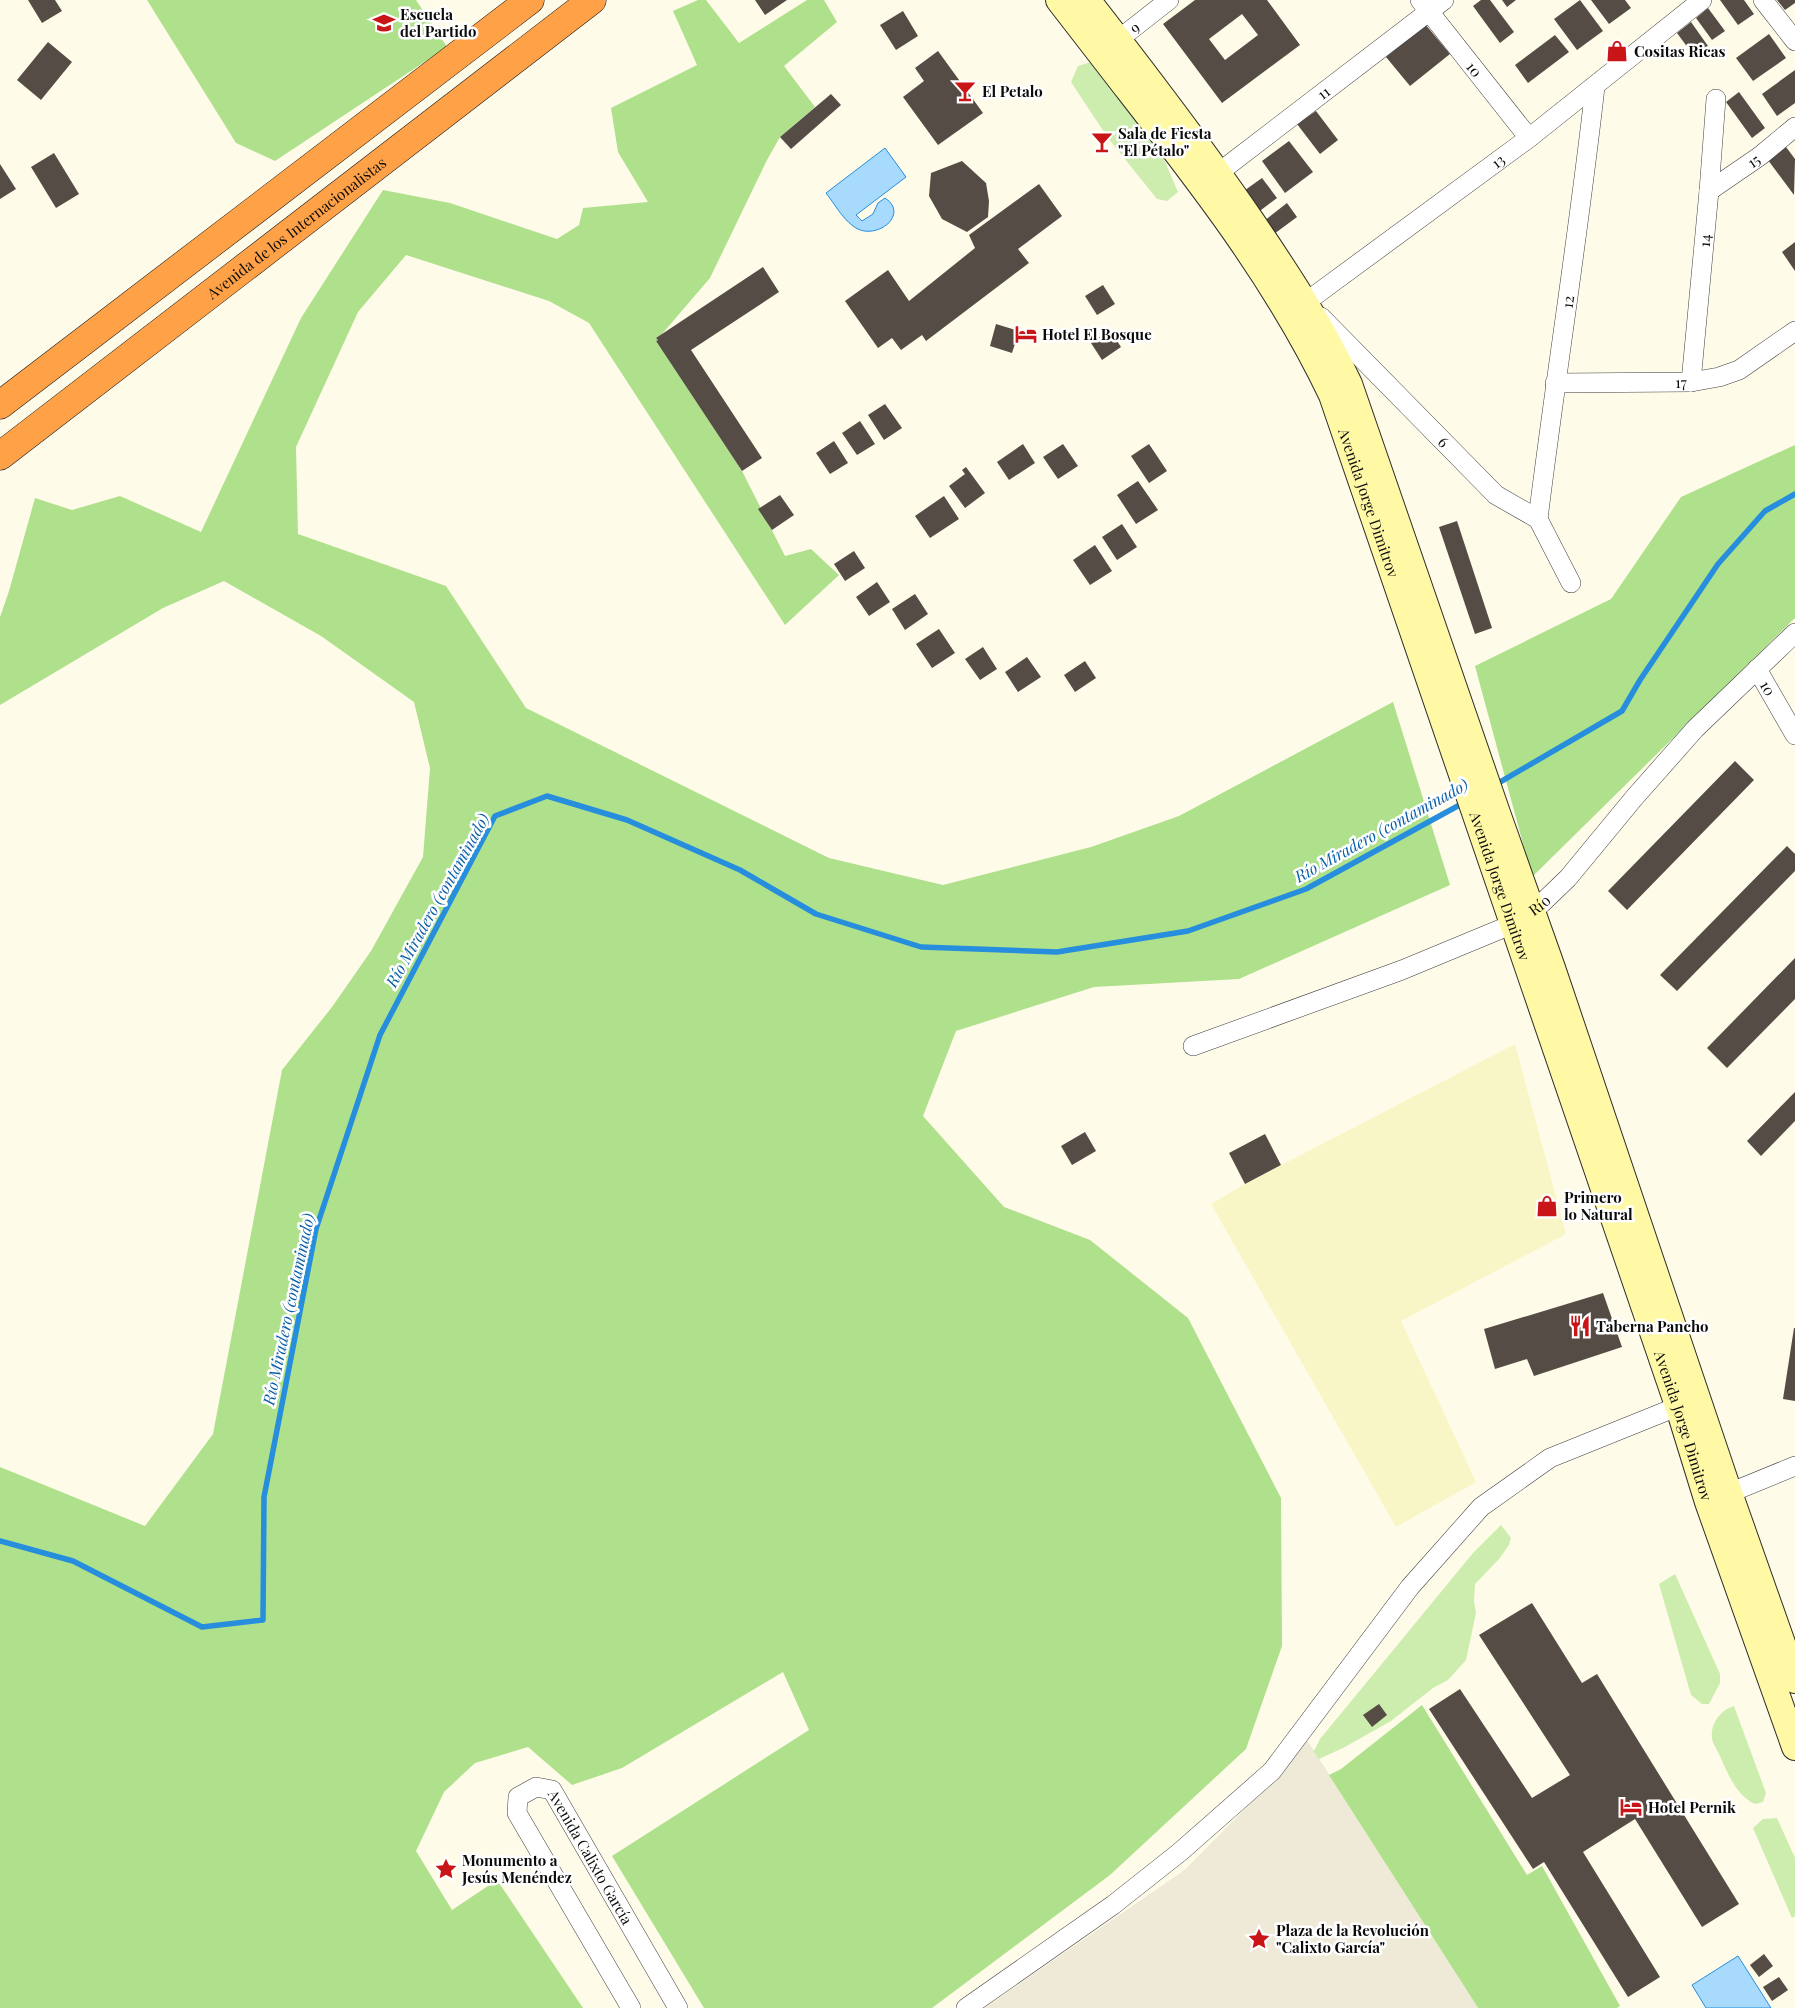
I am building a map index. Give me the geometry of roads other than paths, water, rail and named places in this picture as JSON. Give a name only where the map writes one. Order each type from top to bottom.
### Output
[{"type":"highway","points":[[0,404],[530,0]]},
{"type":"highway","name":"Avenida de los Internacionalistas","points":[[0,456],[592,0]]},
{"type":"main road","name":"Avenida Jorge Dimitrov","points":[[1059,0],[1109,47],[1211,179],[1297,307],[1331,346],[1349,384],[1486,814],[1522,917],[1552,968],[1719,1497],[1795,1747]]},
{"type":"main road","name":"Avenida Jorge Dimitrov","points":[[1087,0],[1109,47]]},
{"type":"main road","name":"Avenida Jorge Dimitrov","points":[[1719,1497],[1795,1680]]},
{"type":"street","name":"9","points":[[1109,47],[1169,0]]},
{"type":"street","name":"11","points":[[1211,179],[1425,6],[1444,0]]},
{"type":"street","name":"13","points":[[1297,307],[1529,138],[1702,0]]},
{"type":"street","points":[[1763,0],[1795,41]]},
{"type":"street","name":"10","points":[[1425,6],[1529,138]]},
{"type":"street","name":"12","points":[[1538,519],[1555,383],[1585,176],[1595,86]]},
{"type":"street","name":"14","points":[[1690,382],[1716,99]]},
{"type":"street","name":"15","points":[[1709,191],[1760,156],[1795,127]]},
{"type":"street","name":"6","points":[[1297,307],[1496,495],[1538,519]]},
{"type":"street","name":"17","points":[[1555,383],[1690,382],[1729,374],[1795,331]]},
{"type":"street","points":[[1538,519],[1571,583]]},
{"type":"street","name":"Río","points":[[1193,1046],[1402,970],[1522,917],[1568,878],[1634,798],[1695,729],[1795,633]]},
{"type":"street","name":"10","points":[[1757,668],[1795,735]]},
{"type":"street","points":[[966,2008],[1113,1905],[1180,1852],[1272,1771],[1410,1587],[1481,1507],[1550,1458],[1688,1403]]},
{"type":"street","points":[[1719,1497],[1795,1466]]},
{"type":"street","name":"Avenida Calixto García","points":[[631,2008],[517,1812],[518,1797],[536,1787],[552,1790],[678,2008]]},
{"type":"water","points":[[885,148],[906,177],[856,215],[862,221],[873,214],[878,203],[885,198],[892,205],[894,212],[892,219],[887,225],[871,231],[861,230],[845,219],[826,193]]},
{"type":"water","points":[[1738,1956],[1771,2008],[1706,2008],[1692,1985]]},
{"type":"waterway","name":"Río Miradero (contaminado)","points":[[1495,785],[1622,711],[1640,680],[1718,564],[1765,511],[1795,494]]},
{"type":"waterway","name":"Río Miradero (contaminado)","points":[[0,1541],[73,1561],[202,1627],[263,1620],[264,1497],[316,1229],[380,1035],[495,816],[547,796],[627,820],[740,870],[816,914],[921,947],[1057,952],[1188,931],[1306,889],[1465,802]]},
{"type":"place","name":"Escuela del Partido","points":[[384,23]]},
{"type":"place","name":"Cositas Ricas","points":[[1617,51]]},
{"type":"place","name":"El Petalo","points":[[965,91]]},
{"type":"place","name":"Sala de Fiesta \"El Pétalo\"","points":[[1102,142]]},
{"type":"place","name":"Hotel El Bosque","points":[[1026,334]]},
{"type":"place","name":"Primero lo Natural","points":[[1547,1206]]},
{"type":"place","name":"Taberna Pancho","points":[[1580,1326]]},
{"type":"place","name":"Hotel Pernik","points":[[1631,1807]]},
{"type":"place","name":"Monumento a Jesús Menéndez","points":[[446,1869]]},
{"type":"place","name":"Plaza de la Revolución \"Calixto García\"","points":[[1259,1939]]}]
